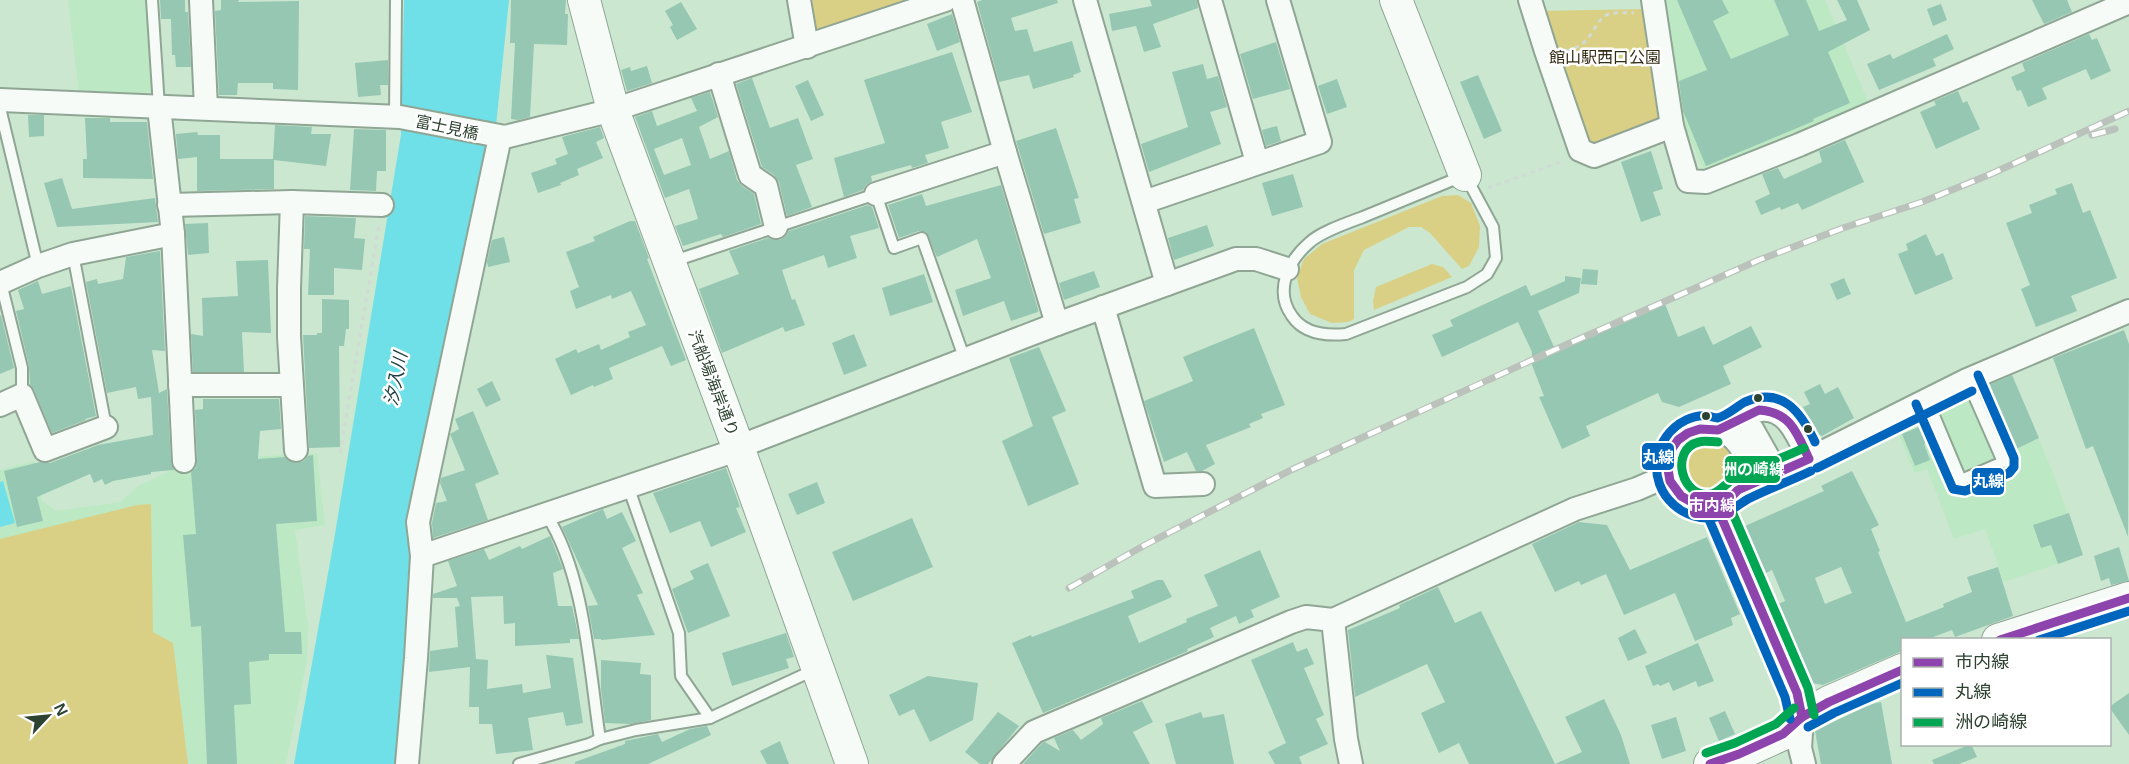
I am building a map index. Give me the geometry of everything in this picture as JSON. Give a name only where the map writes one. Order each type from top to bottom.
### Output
[{"type":"street","points":[[201,0],[206,108]]},
{"type":"street","name":"汽船場海岸通り","points":[[584,0],[613,110],[852,764]]},
{"type":"street","points":[[799,0],[807,46]]},
{"type":"street","points":[[407,764],[422,556],[418,522],[497,137],[613,110],[945,0]]},
{"type":"street","points":[[962,0],[1057,324]]},
{"type":"street","points":[[1085,0],[1167,284]]},
{"type":"street","points":[[1210,0],[1257,162]]},
{"type":"street","points":[[1143,202],[1320,142],[1278,0]]},
{"type":"street","points":[[1396,0],[1470,184]]},
{"type":"street","points":[[1530,0],[1580,150],[1594,156],[1672,126]]},
{"type":"street","points":[[1647,6],[1672,126],[1688,181],[1706,182],[1799,145],[2115,4]]},
{"type":"street","points":[[719,74],[750,175],[766,186],[776,227]]},
{"type":"street","name":"富士見橋","points":[[0,100],[398,117],[497,137]]},
{"type":"street","points":[[159,107],[173,234],[184,461]]},
{"type":"street","points":[[876,194],[1005,152]]},
{"type":"street","points":[[169,205],[292,202],[382,205]]},
{"type":"street","points":[[292,202],[289,288],[291,385],[296,450]]},
{"type":"street","points":[[1,283],[38,266],[73,254],[173,234]]},
{"type":"street","points":[[422,556],[725,454],[1057,324],[1236,259],[1256,260],[1287,269]]},
{"type":"street","points":[[1103,307],[1155,486],[1203,484]]},
{"type":"street","points":[[1727,498],[1744,478],[1744,459],[1735,441],[1718,430],[1700,429],[1678,440],[1669,456],[1668,475],[1677,492],[1686,500],[1703,506],[1727,498],[1809,459],[1967,380],[2128,314]]},
{"type":"street","points":[[180,385],[291,385]]},
{"type":"street","points":[[0,405],[22,395],[45,450],[106,427]]},
{"type":"street","points":[[1718,430],[1753,412],[1766,410],[1777,412],[1790,423],[1809,459]]},
{"type":"street","points":[[1752,429],[1769,459]]},
{"type":"street","points":[[1004,764],[1034,732],[1291,622],[1306,617],[1333,620],[1575,509],[1637,489],[1668,475]]},
{"type":"street","points":[[1727,498],[1797,693],[1802,717],[1800,748],[1804,764]]},
{"type":"street","points":[[2001,638],[2129,598]]},
{"type":"street","points":[[1333,620],[1346,739],[1351,764]]},
{"type":"street","points":[[1710,764],[1784,734],[1802,717],[1829,702],[1901,670]]},
{"type":"lane","points":[[152,0],[159,107]]},
{"type":"lane","points":[[396,0],[398,117]]},
{"type":"lane","points":[[0,108],[38,266]]},
{"type":"lane","points":[[1470,184],[1493,226],[1496,258],[1487,274],[1467,287],[1346,334],[1330,336],[1299,325],[1291,316],[1285,297],[1284,285],[1287,269],[1310,242],[1343,225],[1470,184]]},
{"type":"lane","points":[[669,262],[876,194],[894,248],[922,238],[965,360]]},
{"type":"lane","points":[[73,254],[106,427]]},
{"type":"lane","points":[[1,283],[22,368],[22,395]]},
{"type":"lane","points":[[1927,399],[1961,480],[2003,462],[1967,380]]},
{"type":"lane","points":[[628,486],[679,633],[681,676],[710,718]]},
{"type":"lane","points":[[546,514],[573,571],[600,738]]},
{"type":"lane","points":[[519,764],[589,744],[600,738],[710,718],[817,669]]},
{"type":"path","points":[[1559,52],[1574,49],[1586,42],[1601,20],[1610,14],[1647,6]]},
{"type":"path","points":[[1470,184],[1586,153]]},
{"type":"path","points":[[340,453],[382,205]]},
{"type":"shaded area","points":[[68,0],[145,0],[154,92],[79,94]]},
{"type":"shaded area","points":[[1660,0],[1825,0],[1871,108],[1707,177],[1679,115]]},
{"type":"shaded area","points":[[2009,369],[2053,473],[2083,555],[2004,582],[1985,529],[1954,539],[1927,469],[1915,473],[1896,429],[1959,398],[1958,393]]},
{"type":"shaded area","points":[[317,453],[325,525],[295,530],[308,625],[307,660],[286,764],[0,764],[0,470],[34,461],[42,501],[56,511],[121,502],[138,486],[191,461]]},
{"type":"green space","points":[[805,0],[919,0],[811,38]]},
{"type":"green space","name":"館山駅西口公園","points":[[1645,9],[1661,121],[1587,147],[1541,11]]},
{"type":"green space","points":[[1458,195],[1471,203],[1480,226],[1479,247],[1469,266],[1462,269],[1430,233],[1421,227],[1409,227],[1364,250],[1354,270],[1354,319],[1348,322],[1332,323],[1310,314],[1301,297],[1297,278],[1304,259],[1322,244],[1442,196]]},
{"type":"green space","points":[[1432,264],[1443,267],[1452,277],[1374,310],[1376,287]]},
{"type":"green space","points":[[1708,439],[1719,441],[1728,447],[1734,456],[1736,467],[1734,478],[1728,487],[1719,493],[1708,495],[1697,493],[1688,487],[1682,478],[1680,467],[1682,456],[1688,447],[1697,441]]},
{"type":"green space","points":[[151,504],[153,632],[173,643],[188,764],[0,764],[0,539],[137,505]]},
{"type":"water","name":"汐入川","points":[[404,0],[509,0],[494,145],[412,558],[398,764],[294,764],[334,540],[401,135]]},
{"type":"water","points":[[3,481],[15,523],[0,527],[0,482]]},
{"type":"building","points":[[160,0],[185,0],[185,12],[188,12],[191,67],[176,67],[175,55],[172,55],[171,19],[161,19]]},
{"type":"building","points":[[221,0],[299,1],[298,90],[273,89],[273,83],[238,83],[237,95],[219,95],[215,11],[221,10]]},
{"type":"building","points":[[511,0],[566,0],[565,14],[568,14],[567,45],[534,44],[530,117],[518,120],[511,119],[515,43],[510,43]]},
{"type":"building","points":[[982,0],[1057,0],[1058,3],[1011,18],[1015,31],[1027,29],[1034,52],[1072,41],[1081,72],[1073,75],[1074,77],[1033,89],[1029,75],[999,82],[977,2]]},
{"type":"building","points":[[1150,0],[1197,0],[1198,8],[1153,24],[1161,47],[1144,52],[1136,26],[1112,31],[1109,14],[1152,6]]},
{"type":"building","points":[[1677,0],[1722,0],[1729,13],[1713,21],[1731,59],[1789,35],[1774,0],[1806,0],[1819,31],[1847,20],[1837,0],[1857,0],[1870,30],[1828,52],[1850,103],[1813,119],[1814,121],[1706,166],[1683,111],[1679,81],[1707,70]]},
{"type":"building","points":[[2032,0],[2067,0],[2072,12],[2044,24]]},
{"type":"building","points":[[681,2],[697,29],[677,40],[670,27],[673,25],[665,11]]},
{"type":"building","points":[[1941,4],[1947,20],[1933,26],[1927,9]]},
{"type":"building","points":[[952,14],[960,42],[937,51],[927,24]]},
{"type":"building","points":[[1947,34],[1954,49],[1933,59],[1936,66],[1879,90],[1867,64],[1890,54],[1893,59]]},
{"type":"building","points":[[2089,34],[2092,40],[2097,38],[2111,71],[2091,80],[2086,69],[2042,88],[2047,99],[2028,107],[2021,90],[2017,91],[2011,77],[2025,71],[2022,63]]},
{"type":"building","points":[[1276,42],[1290,89],[1253,99],[1240,54]]},
{"type":"building","points":[[952,52],[972,112],[941,122],[949,148],[925,155],[928,163],[912,168],[911,165],[871,176],[872,181],[863,190],[844,197],[834,158],[885,143],[864,80]]},
{"type":"building","points":[[388,60],[388,85],[380,85],[381,95],[358,97],[355,63]]},
{"type":"building","points":[[1203,64],[1207,79],[1218,76],[1227,107],[1210,112],[1221,144],[1149,172],[1141,144],[1188,127],[1172,72]]},
{"type":"building","points":[[647,66],[652,83],[627,91],[621,70],[630,67],[631,71]]},
{"type":"building","points":[[1478,75],[1502,131],[1484,139],[1460,82]]},
{"type":"building","points":[[752,78],[770,128],[798,118],[813,159],[796,165],[812,207],[787,216],[779,182],[774,175],[762,167],[736,84]]},
{"type":"building","points":[[1337,79],[1347,107],[1327,114],[1318,86]]},
{"type":"building","points":[[808,80],[824,115],[811,121],[795,86]]},
{"type":"building","points":[[1958,91],[1963,103],[1967,101],[1980,129],[1936,149],[1920,112],[1936,105],[1934,101]]},
{"type":"building","points":[[710,92],[718,117],[699,127],[710,159],[729,151],[737,180],[754,194],[761,224],[723,237],[721,234],[683,246],[675,226],[698,219],[689,189],[665,198],[635,117],[652,111],[657,126],[697,111],[691,98]],"holes":[[[682,138],[691,165],[664,175],[654,149]]]},
{"type":"building","points":[[28,115],[44,115],[44,136],[29,137]]},
{"type":"building","points":[[85,118],[110,118],[110,122],[147,122],[153,179],[83,178],[83,159],[87,159]]},
{"type":"building","points":[[275,125],[312,127],[311,134],[331,134],[326,166],[274,160],[274,189],[197,191],[197,157],[178,159],[176,134],[197,132],[198,135],[220,135],[220,159],[273,159]]},
{"type":"building","points":[[1277,126],[1281,141],[1266,146],[1262,130]]},
{"type":"building","points":[[600,127],[604,138],[596,142],[603,158],[577,169],[579,175],[560,183],[561,185],[538,193],[531,173],[557,164],[555,159],[568,154],[562,137]]},
{"type":"building","points":[[1056,128],[1079,198],[1074,199],[1081,223],[1044,234],[1016,141]]},
{"type":"building","points":[[354,129],[386,130],[386,171],[377,171],[376,191],[350,190]]},
{"type":"building","points":[[1845,140],[1864,182],[1802,210],[1798,203],[1761,215],[1755,201],[1770,194],[1762,174],[1778,168],[1784,179],[1822,162],[1819,151]]},
{"type":"building","points":[[1651,151],[1663,189],[1653,192],[1661,215],[1641,222],[1621,162]]},
{"type":"building","points":[[1293,174],[1303,207],[1272,216],[1262,183]]},
{"type":"building","points":[[62,178],[72,209],[155,198],[158,222],[57,227],[44,183]]},
{"type":"building","points":[[2072,183],[2083,213],[2090,210],[2117,278],[2071,296],[2077,311],[2036,327],[2021,289],[2030,285],[2006,223],[2032,213],[2029,205],[2057,194],[2055,189]]},
{"type":"building","points":[[1001,185],[1038,312],[1011,321],[1004,301],[963,316],[955,290],[991,278],[977,239],[937,257],[926,232],[919,231],[899,238],[888,205],[922,194],[926,206]]},
{"type":"building","points":[[868,205],[872,207],[879,228],[850,236],[857,258],[828,268],[824,255],[782,270],[792,300],[795,299],[805,325],[785,332],[783,327],[722,353],[699,289],[739,274],[729,251],[768,238],[780,240],[789,231]]},
{"type":"building","points":[[305,216],[356,218],[354,238],[365,239],[362,270],[334,268],[334,295],[308,295],[310,249],[304,249]]},
{"type":"building","points":[[635,221],[649,258],[647,259],[686,360],[671,366],[662,346],[609,368],[613,379],[571,395],[555,359],[576,349],[578,353],[599,344],[601,350],[630,337],[628,332],[646,325],[631,291],[612,299],[611,295],[576,309],[570,291],[579,287],[566,252],[595,241],[593,237]]},
{"type":"building","points":[[208,223],[209,253],[188,255],[185,224]]},
{"type":"building","points":[[1207,225],[1214,246],[1174,260],[1168,238]]},
{"type":"building","points":[[1926,234],[1936,256],[1943,253],[1953,279],[1915,295],[1898,254],[1908,250],[1906,244]]},
{"type":"building","points":[[504,237],[510,262],[488,267],[492,240]]},
{"type":"building","points":[[160,251],[165,351],[152,350],[159,393],[167,389],[171,462],[174,470],[151,472],[151,474],[113,481],[105,485],[102,479],[94,483],[90,474],[37,497],[43,521],[17,527],[4,471],[40,462],[50,463],[98,445],[153,435],[151,397],[138,399],[136,387],[107,393],[86,282],[97,279],[98,284],[123,279],[126,257]]},
{"type":"building","points":[[268,260],[271,333],[242,332],[244,372],[193,372],[191,334],[203,336],[202,298],[238,296],[236,261]]},
{"type":"building","points":[[1583,269],[1598,270],[1597,285],[1581,284]]},
{"type":"building","points":[[1094,271],[1100,287],[1064,300],[1059,283]]},
{"type":"building","points":[[924,274],[933,302],[890,316],[882,288]]},
{"type":"building","points":[[1565,276],[1581,278],[1579,293],[1538,311],[1554,347],[1599,327],[1601,332],[1665,304],[1678,337],[1704,326],[1713,345],[1751,326],[1762,347],[1723,366],[1731,384],[1679,407],[1662,402],[1658,393],[1586,426],[1590,436],[1562,449],[1539,397],[1544,396],[1532,365],[1532,352],[1518,322],[1442,357],[1432,335],[1453,326],[1450,320],[1526,285],[1531,296],[1565,281]]},
{"type":"building","points":[[1844,278],[1851,294],[1837,300],[1830,284]]},
{"type":"building","points":[[38,281],[42,294],[71,286],[96,416],[52,433],[30,384],[29,366],[16,311],[24,309],[18,290]]},
{"type":"building","points":[[322,299],[349,300],[349,329],[346,329],[344,346],[339,346],[340,447],[309,448],[303,335],[322,333]]},
{"type":"building","points":[[0,316],[14,368],[0,374]]},
{"type":"building","points":[[1254,328],[1285,405],[1261,414],[1263,418],[1249,424],[1251,427],[1206,445],[1215,464],[1202,471],[1196,471],[1187,452],[1164,462],[1144,401],[1193,381],[1183,357]]},
{"type":"building","points":[[2124,330],[2129,344],[2128,537],[2093,446],[2086,449],[2053,358]]},
{"type":"building","points":[[854,334],[867,366],[844,375],[832,343]]},
{"type":"building","points":[[1039,347],[1066,411],[1052,417],[1079,484],[1028,506],[1002,441],[1033,426],[1009,358]]},
{"type":"building","points":[[2012,375],[2039,438],[2016,449],[2000,411],[1996,412],[1984,387]]},
{"type":"building","points":[[492,381],[501,400],[486,407],[477,389]]},
{"type":"building","points":[[1820,384],[1825,394],[1838,387],[1854,418],[1822,436],[1811,431],[1808,426],[1812,424],[1803,407],[1810,404],[1804,392]]},
{"type":"building","points":[[203,399],[279,399],[281,429],[260,431],[258,459],[285,457],[297,463],[313,455],[317,521],[276,524],[285,632],[301,632],[302,654],[269,654],[269,660],[249,662],[251,704],[234,705],[237,764],[207,764],[201,626],[191,627],[183,535],[196,534],[191,472],[196,468],[197,460],[195,410],[203,409]]},
{"type":"building","points":[[473,411],[499,474],[475,484],[488,520],[433,538],[432,523],[436,503],[447,501],[440,483],[441,478],[465,470],[450,434],[459,429],[455,419]]},
{"type":"building","points":[[1929,423],[1936,439],[1924,444],[1930,460],[1915,466],[1902,434]]},
{"type":"building","points":[[726,468],[740,507],[736,508],[746,532],[711,547],[700,521],[670,533],[653,493]]},
{"type":"building","points":[[1852,471],[1879,525],[1871,529],[1906,622],[1944,607],[1943,604],[1972,592],[1967,577],[1998,567],[2013,616],[1955,637],[1952,630],[1931,638],[1901,638],[1901,651],[1823,685],[1812,683],[1778,604],[1785,601],[1772,570],[1766,573],[1745,526],[1824,491],[1821,486]],"holes":[[[1841,567],[1852,593],[1825,604],[1815,578]]]},
{"type":"building","points":[[817,482],[825,503],[797,515],[788,494]]},
{"type":"building","points":[[603,509],[607,519],[622,512],[636,541],[622,548],[643,593],[637,595],[655,635],[594,639],[588,606],[598,605],[562,527]]},
{"type":"building","points":[[2069,513],[2083,555],[2058,564],[2051,545],[2041,548],[2033,525]]},
{"type":"building","points":[[912,518],[933,567],[853,601],[832,552]]},
{"type":"building","points":[[1579,522],[1607,525],[1630,570],[1707,537],[1740,614],[1731,618],[1733,625],[1695,641],[1675,593],[1624,615],[1606,574],[1581,585],[1579,581],[1555,592],[1532,544]]},
{"type":"building","points":[[550,536],[563,569],[553,573],[558,606],[572,606],[579,639],[570,639],[570,643],[515,646],[515,623],[504,624],[503,596],[471,597],[476,659],[488,660],[487,689],[522,684],[523,693],[551,688],[546,655],[573,658],[583,723],[566,726],[563,712],[528,718],[533,750],[496,754],[492,724],[479,724],[479,707],[469,707],[470,667],[429,672],[430,651],[458,647],[455,607],[460,606],[457,598],[433,598],[433,594],[457,586],[448,561],[484,549],[489,560],[520,546],[522,549]]},
{"type":"building","points":[[2119,547],[2129,581],[2111,585],[2109,578],[2101,581],[2094,556]]},
{"type":"building","points":[[1260,550],[1280,597],[1251,610],[1254,617],[1239,624],[1236,616],[1210,628],[1214,637],[1187,649],[1188,651],[1043,713],[1012,643],[1134,598],[1131,591],[1157,580],[1163,580],[1172,597],[1128,616],[1139,643],[1218,606],[1204,575]]},
{"type":"building","points":[[708,563],[730,616],[688,633],[672,589],[694,579],[690,571]]},
{"type":"building","points":[[1438,587],[1455,623],[1481,611],[1555,764],[1469,764],[1459,743],[1439,753],[1421,713],[1445,702],[1427,664],[1355,697],[1348,630],[1400,608],[1399,605]]},
{"type":"building","points":[[1635,629],[1647,653],[1628,661],[1618,638]]},
{"type":"building","points":[[786,633],[794,657],[786,659],[789,668],[732,686],[722,653]]},
{"type":"building","points":[[1293,642],[1297,652],[1307,648],[1314,664],[1304,668],[1324,715],[1316,719],[1328,744],[1299,757],[1302,764],[1275,764],[1268,752],[1286,743],[1251,660]]},
{"type":"building","points":[[1698,643],[1714,681],[1698,687],[1696,681],[1673,691],[1669,682],[1653,686],[1645,666]]},
{"type":"building","points":[[601,660],[641,663],[640,674],[651,675],[651,720],[631,724],[605,723],[601,689]]},
{"type":"building","points":[[928,676],[978,683],[973,720],[930,742],[914,709],[899,716],[889,695]]},
{"type":"building","points":[[2129,693],[2129,735],[2111,710],[2111,706]]},
{"type":"building","points":[[1604,699],[1621,735],[1630,764],[1555,764],[1582,752],[1565,717]]},
{"type":"building","points":[[1142,701],[1153,722],[1133,732],[1150,764],[1023,764],[1042,743],[1045,742],[1060,751],[1054,738],[1073,730],[1081,740],[1103,724],[1101,718]]},
{"type":"building","points":[[1881,702],[1892,764],[1821,764],[1815,731],[1868,705]]},
{"type":"building","points":[[1725,711],[1735,734],[1719,741],[1709,718]]},
{"type":"building","points":[[998,712],[1019,726],[988,764],[980,764],[965,752]]},
{"type":"building","points":[[1201,712],[1203,718],[1224,714],[1234,764],[1176,764],[1165,724]]},
{"type":"building","points":[[1676,717],[1686,751],[1662,759],[1651,725]]},
{"type":"building","points":[[707,726],[711,735],[648,764],[575,764],[575,762],[625,744],[625,741],[658,734],[662,742],[690,729]]},
{"type":"building","points":[[780,741],[789,764],[767,764],[760,751]]},
{"type":"building","points":[[1966,746],[1972,746],[1977,757],[1959,764],[1934,764],[1932,760]]},
{"type":"railway","points":[[1069,588],[1145,545],[1291,470],[1543,355],[1759,260],[1843,228],[1922,202],[1991,174],[2129,111]]},
{"type":"railway","points":[[2092,135],[2115,129]]},
{"type":"transit line","name":"丸線","points":[[1916,404],[1953,489],[1965,491],[2009,473],[2014,467],[2014,458],[1978,375]]},
{"type":"transit line","name":"丸線","points":[[1817,468],[1972,391]]},
{"type":"transit line","name":"丸線","points":[[1811,471],[1748,499],[1725,514],[1705,518],[1683,512],[1665,495],[1659,484],[1657,460],[1666,437],[1686,420],[1700,416],[1721,417],[1745,402],[1758,398],[1770,397],[1789,405],[1803,421],[1815,442]]},
{"type":"transit line","name":"市内線","points":[[1759,410],[1779,415],[1792,425],[1809,459],[1738,490],[1728,500],[1716,505],[1697,505],[1681,496],[1670,481],[1668,469],[1671,450],[1678,440],[1700,429],[1718,430],[1759,410]]},
{"type":"transit line","name":"洲の崎線","points":[[1718,442],[1699,442],[1690,446],[1684,454],[1682,463],[1686,482],[1701,494],[1715,493],[1743,474],[1804,448]]},
{"type":"transit line","name":"洲の崎線","points":[[1727,500],[1808,688],[1814,715]]},
{"type":"transit line","name":"市内線","points":[[1716,505],[1797,693],[1802,717]]},
{"type":"transit line","name":"丸線","points":[[1705,510],[1785,697],[1790,719]]},
{"type":"transit line","name":"市内線","points":[[2006,638],[2129,598]]},
{"type":"transit line","name":"丸線","points":[[2045,638],[2129,611]]},
{"type":"transit line","name":"市内線","points":[[1710,764],[1783,734],[1802,717],[1829,702],[1901,670]]},
{"type":"transit line","name":"丸線","points":[[1808,727],[1901,683]]},
{"type":"transit line","name":"洲の崎線","points":[[1706,753],[1735,743],[1776,724],[1794,708]]}]
